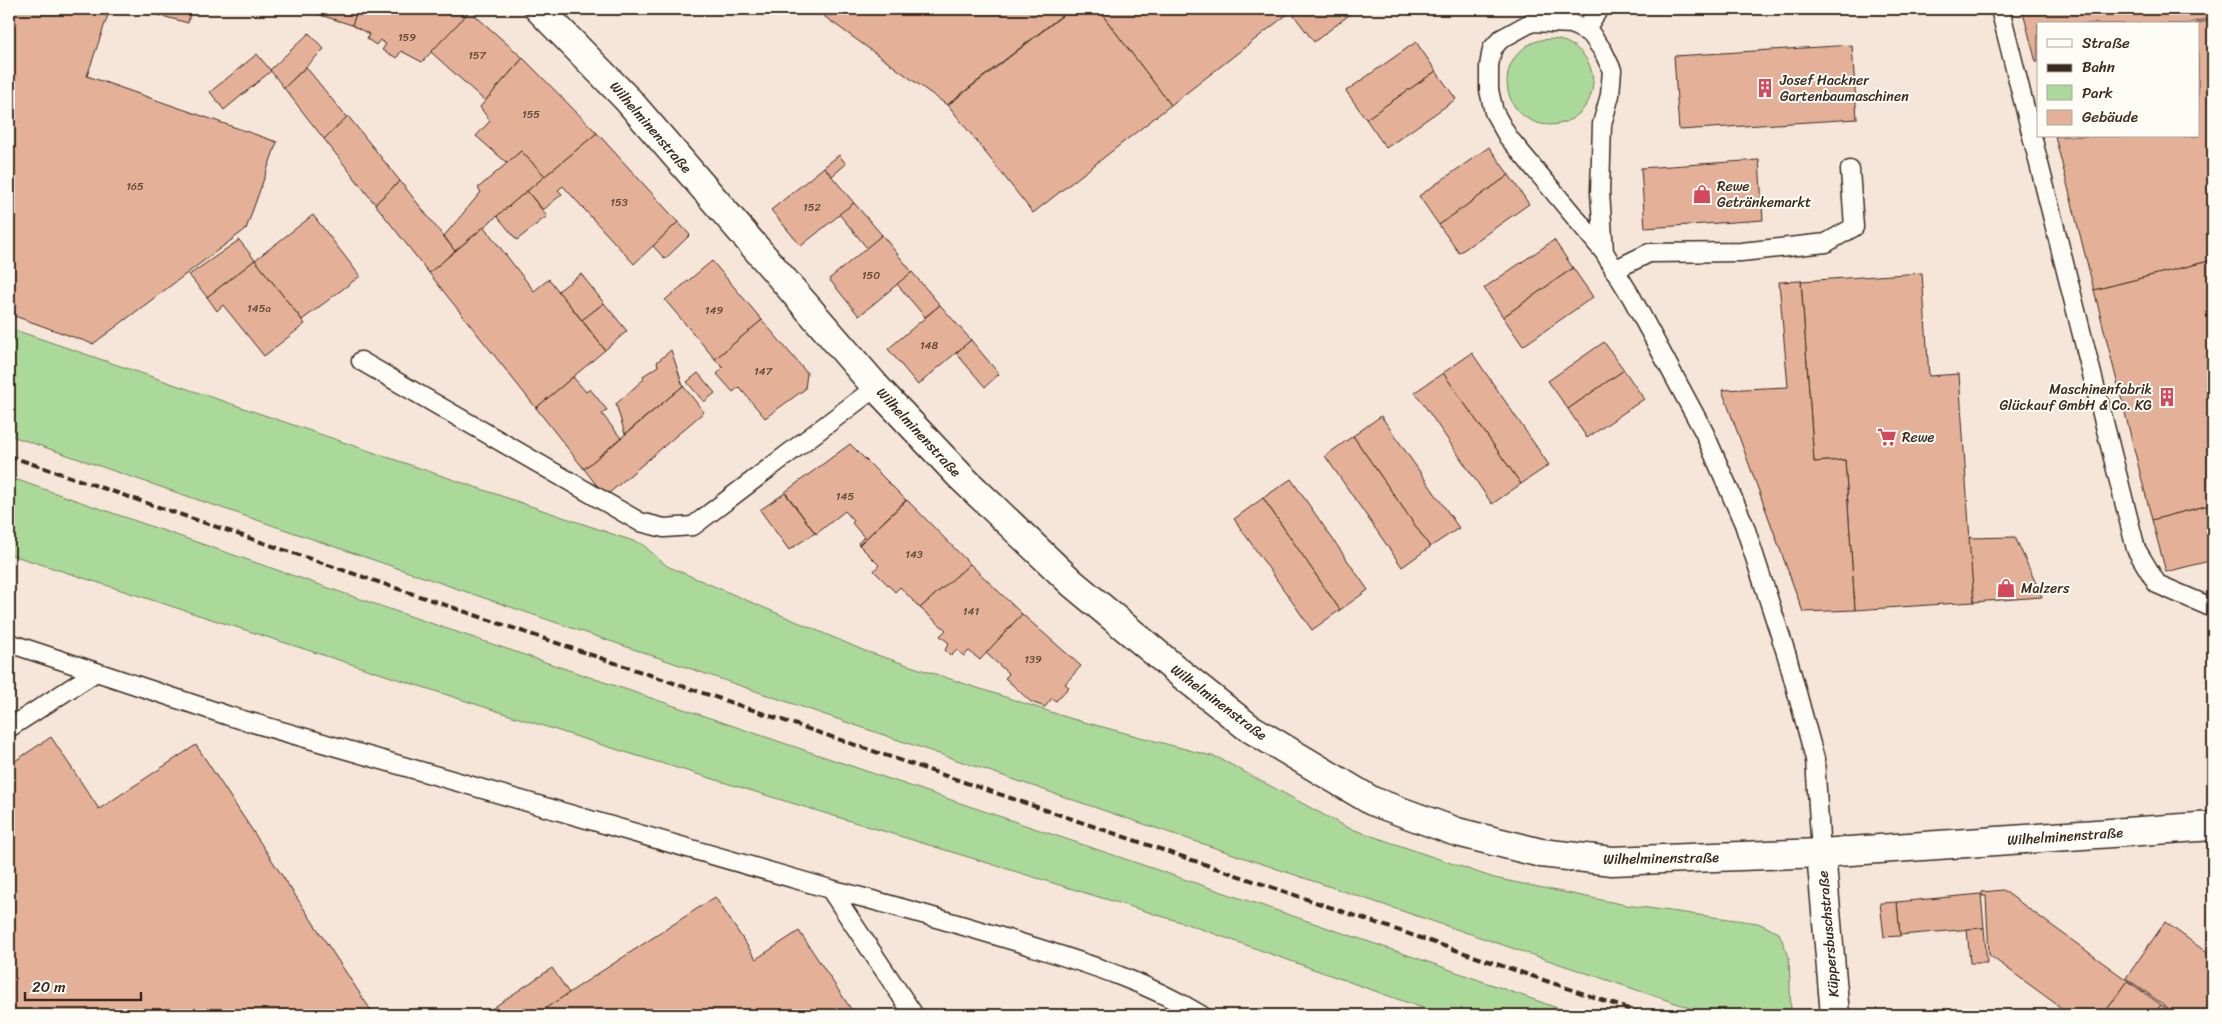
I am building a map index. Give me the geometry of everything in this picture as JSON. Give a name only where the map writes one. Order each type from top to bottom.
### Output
[{"type":"street","name":"Wilhelminenstraße","points":[[539,9],[628,100],[876,387],[960,476],[1072,583],[1248,727],[1372,801],[1457,832],[1541,853],[1612,861],[1822,853],[2213,826]]},
{"type":"street","name":"Küppersbuschstraße","points":[[1822,853],[1835,1015]]},
{"type":"lane","points":[[1585,30],[1599,9]]},
{"type":"lane","points":[[2000,9],[2136,549],[2157,584],[2213,608]]},
{"type":"lane","points":[[1604,252],[1600,192],[1602,124],[1610,95],[1612,70],[1603,50],[1591,34],[1585,30],[1572,24],[1532,22],[1515,30],[1492,49],[1489,66],[1489,90],[1494,112],[1508,137],[1604,252],[1632,298],[1704,432],[1744,524],[1787,656],[1815,759],[1822,853]]},
{"type":"lane","points":[[1614,270],[1650,253],[1741,252],[1826,243],[1854,227],[1850,170]]},
{"type":"lane","points":[[361,361],[640,522],[664,528],[693,526],[876,387]]},
{"type":"lane","points":[[9,643],[229,716],[906,908],[1086,963],[1176,1000],[1201,1015]]},
{"type":"lane","points":[[9,728],[96,672]]},
{"type":"lane","points":[[830,888],[914,1015]]},
{"type":"green space","points":[[1550,39],[1566,42],[1574,46],[1586,58],[1590,66],[1593,82],[1590,98],[1586,106],[1574,118],[1566,122],[1550,125],[1534,122],[1526,118],[1514,106],[1510,98],[1507,82],[1510,66],[1514,58],[1526,46],[1534,42]]},
{"type":"green space","points":[[9,328],[642,544],[667,566],[865,651],[1069,718],[1219,758],[1346,827],[1494,878],[1626,905],[1758,923],[1779,933],[1789,957],[1791,1015],[1711,1015],[1117,815],[9,435]]},
{"type":"green space","points":[[9,477],[395,611],[1434,964],[1577,1015],[1442,1015],[1187,924],[615,749],[9,554]]},
{"type":"building","points":[[9,9],[110,9],[87,76],[277,142],[246,229],[93,344],[9,314]]},
{"type":"building","points":[[136,9],[191,9],[188,23]]},
{"type":"building","points":[[301,9],[358,9],[352,25]]},
{"type":"building","points":[[358,9],[466,9],[470,11],[422,62],[401,51],[397,58],[382,50],[386,44],[380,40],[376,45],[367,39],[369,34],[352,25]]},
{"type":"building","points":[[814,9],[1070,9],[947,105]]},
{"type":"building","points":[[1071,9],[1098,9],[1171,105],[1033,213],[948,105]]},
{"type":"building","points":[[1098,9],[1294,9],[1171,105]]},
{"type":"building","points":[[1300,9],[1357,9],[1314,42],[1293,14]]},
{"type":"building","points":[[2022,9],[2213,9],[2213,17],[2194,22],[2037,22],[2036,62]]},
{"type":"building","points":[[470,11],[523,58],[485,101],[431,52]]},
{"type":"building","points":[[2213,19],[2213,260],[2094,290],[2056,138],[2200,138],[2200,23]]},
{"type":"building","points":[[309,33],[324,49],[284,88],[270,70]]},
{"type":"building","points":[[1416,42],[1436,71],[1366,119],[1346,91]]},
{"type":"building","name":"Josef Hackner Gartenbaumaschinen","points":[[1852,45],[1857,119],[1679,130],[1674,56]]},
{"type":"building","points":[[257,54],[271,71],[224,110],[210,92]]},
{"type":"building","points":[[523,58],[597,133],[545,176],[521,151],[507,163],[476,136],[490,121],[480,107]]},
{"type":"building","points":[[306,67],[347,118],[324,139],[284,88]]},
{"type":"building","points":[[1436,71],[1456,99],[1386,148],[1366,119]]},
{"type":"building","points":[[348,116],[400,181],[375,204],[324,139]]},
{"type":"building","points":[[597,133],[678,222],[634,264],[563,186],[558,190],[562,194],[543,210],[527,191]]},
{"type":"building","points":[[1489,147],[1509,175],[1439,225],[1419,196]]},
{"type":"building","points":[[521,151],[545,176],[455,251],[444,236],[481,192],[478,188]]},
{"type":"building","points":[[839,155],[846,164],[832,176],[824,167]]},
{"type":"building","name":"Rewe Getränkemarkt","points":[[1759,160],[1763,220],[1645,228],[1641,168]]},
{"type":"building","points":[[824,167],[854,203],[801,246],[771,210]]},
{"type":"building","points":[[1509,175],[1529,204],[1459,253],[1439,225]]},
{"type":"building","points":[[400,181],[455,251],[429,273],[375,204]]},
{"type":"building","points":[[527,191],[547,216],[517,240],[497,216]]},
{"type":"building","points":[[854,203],[882,235],[867,248],[839,214]]},
{"type":"building","points":[[313,215],[360,276],[302,320],[255,260]]},
{"type":"building","points":[[678,222],[690,235],[665,259],[653,246]]},
{"type":"building","points":[[484,227],[534,291],[549,279],[605,350],[536,408],[429,273]]},
{"type":"building","points":[[882,235],[912,272],[859,316],[829,279]]},
{"type":"building","points":[[239,240],[255,260],[207,297],[189,275]]},
{"type":"building","points":[[1554,240],[1573,268],[1503,317],[1484,288]]},
{"type":"building","points":[[255,260],[305,324],[264,356],[223,305],[217,311],[207,297]]},
{"type":"building","name":"Maschinenfabrik Glückauf GmbH & Co. KG","points":[[2213,260],[2213,504],[2152,520],[2094,290]]},
{"type":"building","points":[[712,261],[762,320],[715,359],[665,300]]},
{"type":"building","points":[[1573,268],[1593,297],[1523,346],[1503,317]]},
{"type":"building","points":[[912,272],[940,305],[925,317],[897,284]]},
{"type":"building","name":"Rewe","points":[[1922,273],[1929,376],[1959,374],[1974,602],[1855,610],[1845,460],[1814,462],[1801,281]]},
{"type":"building","points":[[581,274],[604,303],[582,320],[558,291]]},
{"type":"building","points":[[1801,281],[1814,462],[1845,460],[1855,610],[1803,612],[1722,390],[1788,387],[1779,282]]},
{"type":"building","points":[[604,303],[627,331],[605,350],[582,320]]},
{"type":"building","points":[[940,305],[971,340],[918,385],[888,349]]},
{"type":"building","points":[[762,320],[807,373],[805,389],[765,418],[739,387],[733,392],[717,374],[723,368],[715,359]]},
{"type":"building","points":[[971,340],[999,374],[985,387],[956,353]]},
{"type":"building","points":[[1604,342],[1624,370],[1568,409],[1548,381]]},
{"type":"building","points":[[671,350],[683,386],[625,434],[616,404],[644,379],[643,376],[658,366],[657,362]]},
{"type":"building","points":[[1472,353],[1549,465],[1521,484],[1443,373]]},
{"type":"building","points":[[1624,370],[1644,399],[1587,438],[1568,409]]},
{"type":"building","points":[[698,373],[715,393],[704,402],[687,382]]},
{"type":"building","points":[[1443,373],[1521,484],[1492,504],[1415,392]]},
{"type":"building","points":[[573,377],[586,392],[590,389],[607,410],[602,414],[621,438],[584,469],[536,408]]},
{"type":"building","points":[[683,386],[704,412],[608,494],[602,492],[584,469]]},
{"type":"building","points":[[1381,416],[1459,528],[1430,547],[1353,436]]},
{"type":"building","points":[[1353,436],[1430,547],[1402,567],[1325,456]]},
{"type":"building","points":[[850,444],[906,500],[859,545],[858,543],[864,537],[845,511],[816,534],[785,492]]},
{"type":"building","points":[[1291,479],[1368,590],[1340,610],[1263,498]]},
{"type":"building","points":[[785,493],[815,533],[789,550],[760,510]]},
{"type":"building","points":[[1263,498],[1340,610],[1312,630],[1234,519]]},
{"type":"building","points":[[907,500],[970,564],[920,608],[900,587],[895,592],[874,571],[879,565],[859,545]]},
{"type":"building","points":[[2213,504],[2213,560],[2166,572],[2152,520]]},
{"type":"building","points":[[2015,537],[2042,597],[1974,602],[1969,538]]},
{"type":"building","points":[[970,564],[1022,614],[980,660],[969,651],[964,656],[957,650],[951,656],[945,650],[949,643],[940,636],[946,630],[920,608]]},
{"type":"building","points":[[1022,614],[1081,666],[1065,684],[1069,687],[1056,701],[1052,698],[1045,707],[1031,702],[1005,678],[1009,674],[986,653]]},
{"type":"building","points":[[51,737],[99,809],[196,745],[374,1015],[9,1015],[9,765]]},
{"type":"building","points":[[2003,890],[2128,981],[2103,1015],[2071,1015],[1989,955],[1986,896],[1982,896],[1982,892]]},
{"type":"building","points":[[1981,894],[1984,928],[1900,935],[1897,902]]},
{"type":"building","points":[[715,897],[756,959],[799,931],[855,1015],[535,1015]]},
{"type":"building","points":[[1897,902],[1900,936],[1884,937],[1880,903]]},
{"type":"building","points":[[2165,922],[2213,957],[2213,1015],[2178,1015],[2126,978]]},
{"type":"building","points":[[1984,928],[1987,963],[1970,963],[1967,929]]},
{"type":"building","points":[[552,968],[569,993],[535,1015],[487,1015],[486,1013]]},
{"type":"building","points":[[2128,981],[2161,1005],[2153,1015],[2103,1015]]},
{"type":"building","points":[[2161,1005],[2169,1010],[2165,1015],[2153,1015]]},
{"type":"railway","points":[[9,456],[1646,1015]]},
{"type":"place","name":"Josef Hackner Gartenbaumaschinen","points":[[1765,88]]},
{"type":"place","name":"Rewe Getränkemarkt","points":[[1702,194]]},
{"type":"place","name":"Maschinenfabrik Glückauf GmbH & Co. KG","points":[[2167,397]]},
{"type":"place","name":"Rewe","points":[[1887,437]]},
{"type":"place","name":"Malzers","points":[[2006,588]]}]
